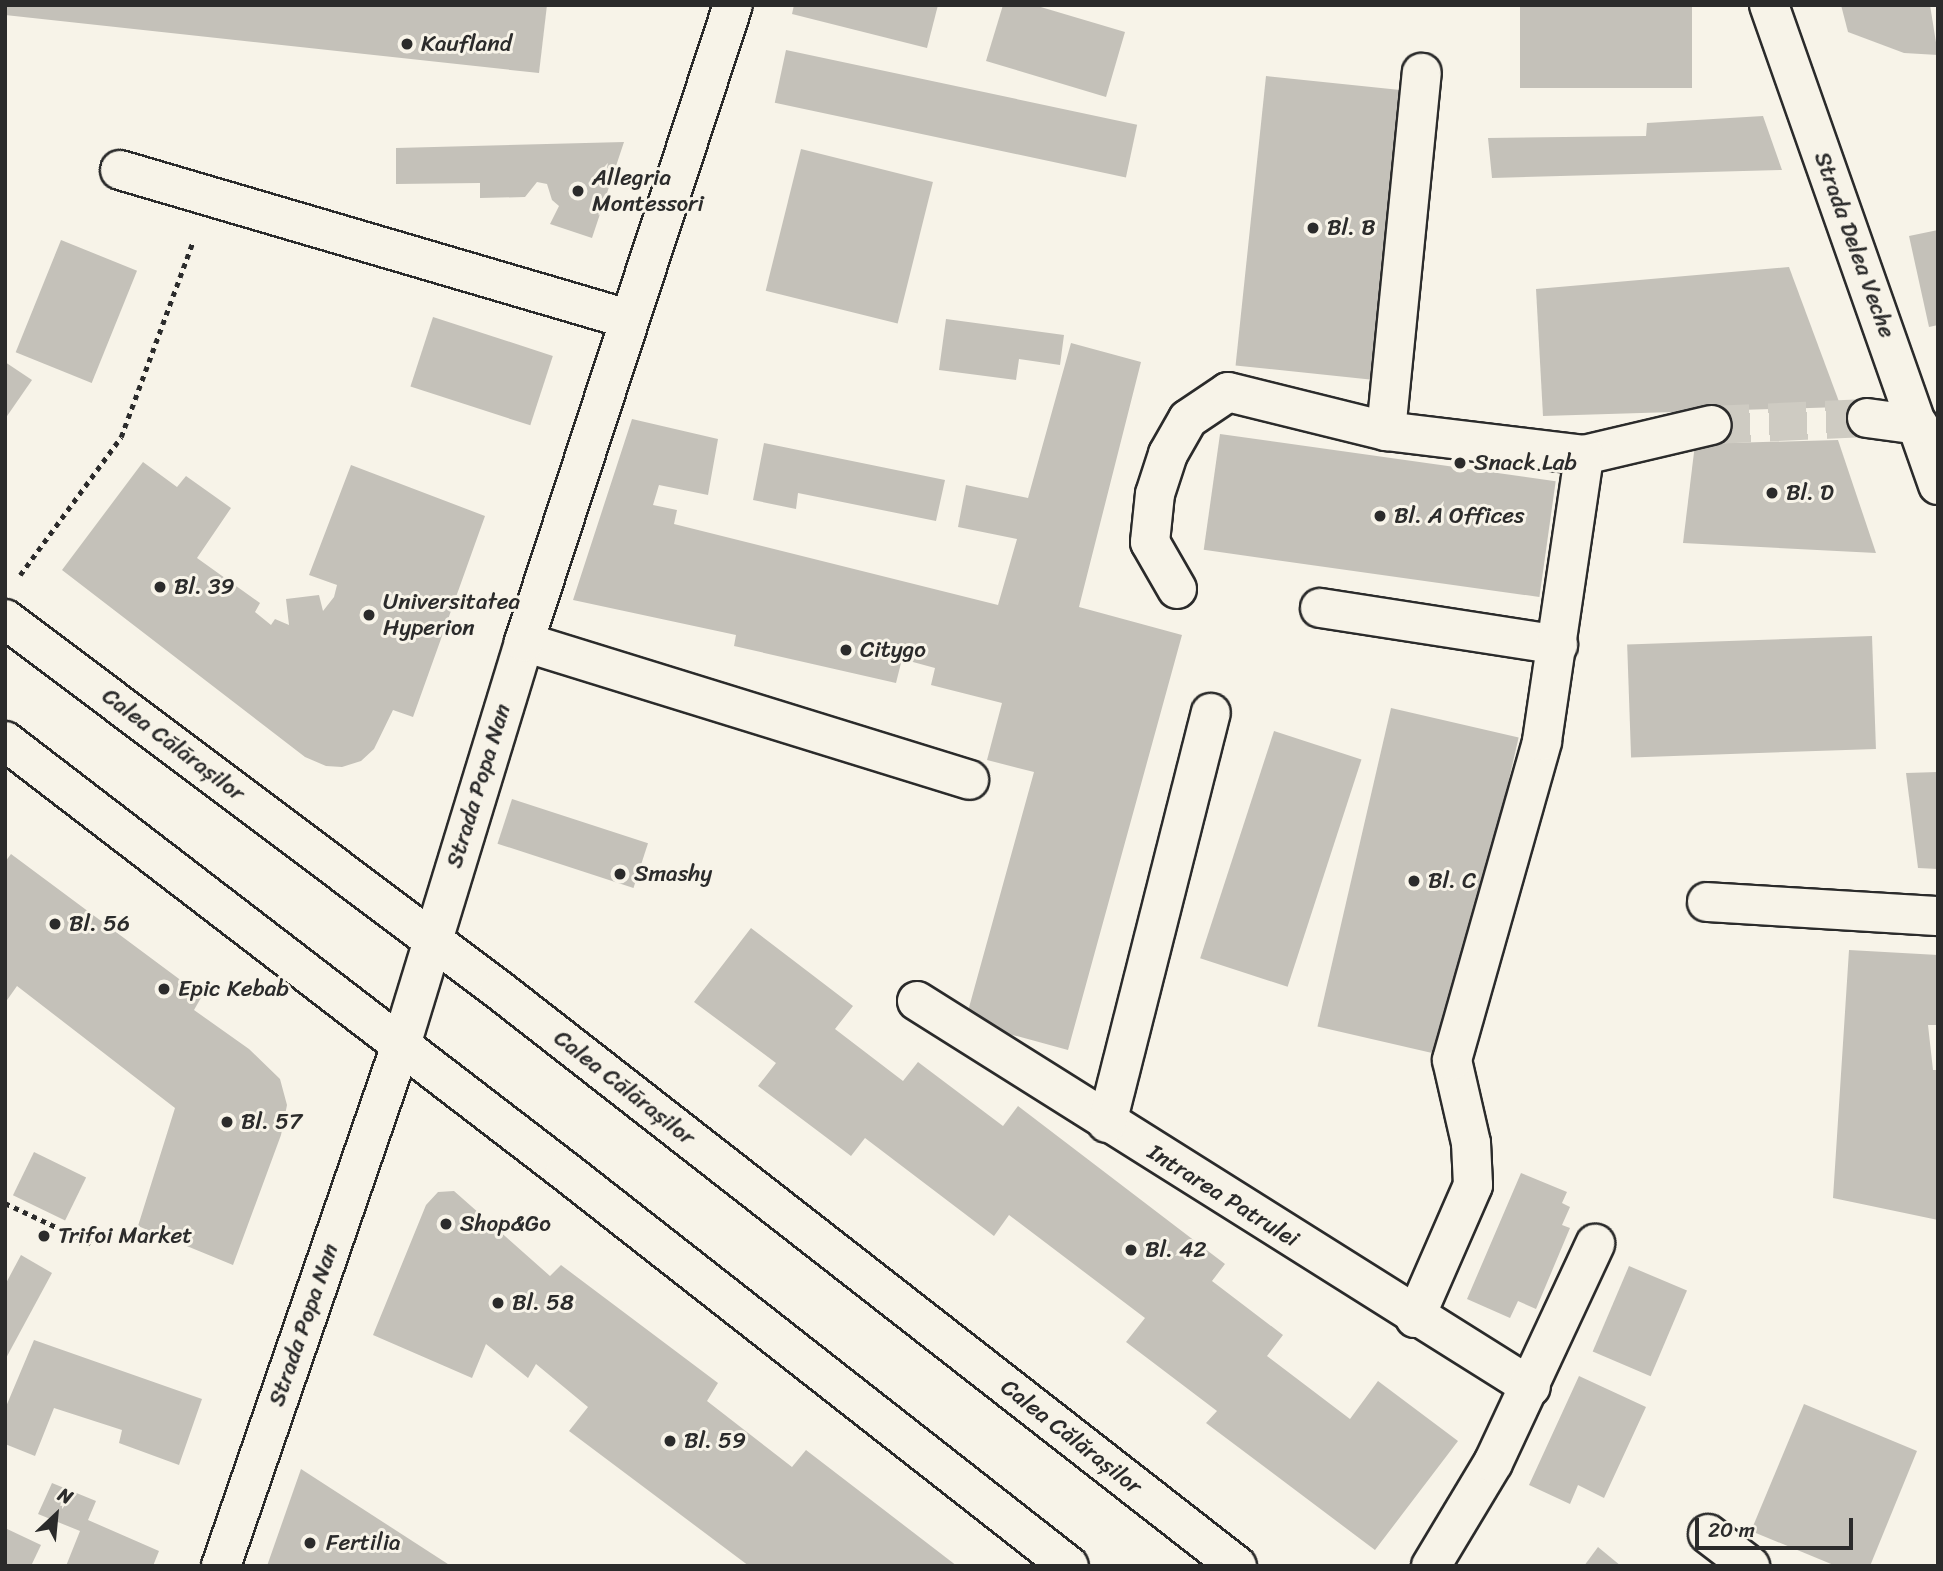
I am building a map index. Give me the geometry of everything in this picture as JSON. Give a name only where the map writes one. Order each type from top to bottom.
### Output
[{"type":"street","name":"Strada Popa Nan","points":[[220,1566],[401,1045],[524,642],[733,5]]},
{"type":"street","name":"Strada Delea Veche","points":[[1769,5],[1938,485]]},
{"type":"street","points":[[1386,431],[1422,73]]},
{"type":"street","points":[[120,170],[628,319]]},
{"type":"street","points":[[1177,589],[1150,542],[1155,494],[1168,454],[1188,419],[1228,392],[1386,431],[1584,454],[1712,425]]},
{"type":"street","points":[[1867,418],[1919,425]]},
{"type":"street","points":[[1415,1318],[1473,1185],[1471,1143],[1452,1060],[1542,741],[1584,454]]},
{"type":"street","name":"Calea Călărașilor","points":[[9,602],[434,941],[1237,1566]]},
{"type":"street","points":[[1320,608],[1558,645]]},
{"type":"street","points":[[524,642],[969,780]]},
{"type":"street","points":[[1107,1123],[1211,713]]},
{"type":"street","points":[[5,741],[401,1045],[1069,1566]]},
{"type":"street","points":[[1707,902],[1938,916]]},
{"type":"street","name":"Intrarea Patrulei","points":[[917,1001],[1415,1318],[1531,1387]]},
{"type":"street","points":[[1431,1566],[1493,1463],[1531,1387],[1595,1244]]},
{"type":"street","points":[[1708,1534],[1749,1566]]},
{"type":"path","points":[[9,602],[121,437],[209,196]]},
{"type":"path","points":[[5,1203],[92,1244]]},
{"type":"building","name":"Kaufland","points":[[5,5],[547,5],[539,73],[5,15]]},
{"type":"building","points":[[794,5],[938,5],[927,48],[792,14]]},
{"type":"building","points":[[1003,5],[1034,5],[1125,32],[1106,97],[986,61]]},
{"type":"building","points":[[1520,5],[1692,5],[1692,88],[1520,88]]},
{"type":"building","points":[[1841,5],[1930,5],[1938,55],[1904,53],[1848,32]]},
{"type":"building","points":[[786,50],[1137,125],[1126,177],[775,103]]},
{"type":"building","name":"Bl. B","points":[[1266,76],[1400,90],[1370,380],[1236,365]]},
{"type":"building","points":[[1763,116],[1782,170],[1492,178],[1488,138],[1646,136],[1647,123]]},
{"type":"building","name":"Allegria Montessori","points":[[624,142],[592,238],[550,224],[559,206],[552,200],[547,184],[537,182],[525,197],[480,198],[480,183],[396,184],[396,148]]},
{"type":"building","points":[[801,149],[933,182],[898,324],[766,291]]},
{"type":"building","points":[[1938,230],[1938,325],[1929,327],[1909,236]]},
{"type":"building","points":[[61,240],[137,271],[92,383],[16,352]]},
{"type":"building","points":[[1789,267],[1841,407],[1543,416],[1536,289]]},
{"type":"building","points":[[433,317],[553,356],[530,425],[410,386]]},
{"type":"building","points":[[946,319],[1064,335],[1060,365],[1019,359],[1016,380],[939,370]]},
{"type":"building","points":[[1071,343],[1141,362],[1079,607],[1182,635],[1068,1050],[965,1022],[1034,772],[987,760],[1002,703],[931,685],[935,668],[902,659],[896,683],[734,646],[736,635],[573,600],[632,419],[718,439],[708,495],[659,485],[653,505],[677,510],[674,524],[998,605],[1017,539],[958,527],[966,485],[1028,498]]},
{"type":"building","points":[[5,362],[32,380],[5,419]]},
{"type":"building","name":"Bl. A Offices","points":[[1220,434],[1556,481],[1539,597],[1204,550]]},
{"type":"building","name":"Bl. D","points":[[1838,440],[1876,553],[1683,543],[1695,444]]},
{"type":"building","points":[[764,443],[945,480],[936,521],[798,493],[796,509],[753,500]]},
{"type":"building","name":"Universitatea Hyperion","points":[[143,462],[177,487],[186,476],[231,508],[197,558],[260,603],[255,612],[271,625],[275,619],[289,625],[286,599],[319,595],[323,611],[334,597],[337,585],[309,575],[351,465],[485,516],[413,717],[393,710],[374,749],[361,761],[342,767],[326,766],[305,757],[62,570]]},
{"type":"building","points":[[1872,636],[1876,749],[1631,757],[1627,645]]},
{"type":"building","name":"Bl. C","points":[[1391,708],[1519,737],[1445,1056],[1317,1027]]},
{"type":"building","points":[[1274,731],[1361,759],[1288,987],[1200,958]]},
{"type":"building","points":[[1938,772],[1938,869],[1918,868],[1906,773]]},
{"type":"building","points":[[512,799],[648,843],[633,888],[497,844]]},
{"type":"building","points":[[11,854],[202,996],[194,1010],[249,1049],[280,1079],[287,1105],[281,1135],[233,1265],[138,1226],[175,1108],[17,986],[5,1003],[5,862]]},
{"type":"building","name":"Bl. 42","points":[[751,928],[853,1006],[835,1029],[903,1081],[918,1062],[1003,1126],[1018,1106],[1225,1264],[1212,1281],[1283,1335],[1267,1356],[1350,1419],[1378,1381],[1458,1441],[1375,1550],[1206,1423],[1217,1411],[1126,1342],[1145,1318],[1009,1215],[994,1236],[865,1138],[851,1156],[758,1086],[776,1063],[694,1002]]},
{"type":"building","points":[[1849,950],[1938,955],[1938,1025],[1928,1025],[1933,1070],[1938,1070],[1938,1220],[1833,1198]]},
{"type":"building","points":[[34,1152],[86,1177],[65,1221],[13,1195]]},
{"type":"building","points":[[1521,1173],[1567,1192],[1562,1203],[1570,1207],[1562,1225],[1570,1228],[1536,1309],[1518,1301],[1510,1318],[1467,1299]]},
{"type":"building","points":[[454,1191],[550,1276],[561,1265],[718,1383],[707,1401],[792,1467],[806,1450],[957,1566],[749,1566],[569,1431],[588,1407],[536,1364],[528,1378],[486,1344],[472,1378],[373,1335],[426,1205],[438,1192]]},
{"type":"building","points":[[21,1255],[52,1273],[5,1360],[5,1285]]},
{"type":"building","points":[[1629,1266],[1687,1291],[1651,1376],[1593,1352]]},
{"type":"building","points":[[34,1340],[202,1399],[179,1465],[119,1443],[122,1430],[54,1408],[35,1456],[5,1444],[5,1409]]},
{"type":"building","points":[[1579,1376],[1646,1407],[1604,1498],[1578,1485],[1570,1504],[1529,1485]]},
{"type":"building","points":[[1804,1404],[1917,1451],[1870,1566],[1836,1566],[1751,1531]]},
{"type":"building","points":[[301,1469],[451,1566],[267,1566]]},
{"type":"building","points":[[52,1483],[96,1501],[88,1520],[159,1551],[153,1566],[66,1566],[80,1531],[38,1514]]},
{"type":"building","points":[[5,1528],[41,1545],[31,1566],[5,1566]]},
{"type":"building","points":[[1598,1547],[1621,1566],[1584,1566]]},
{"type":"tunnel","points":[[1712,425],[1867,418]]},
{"type":"place","name":"Kaufland","points":[[407,44]]},
{"type":"place","name":"Allegria Montessori","points":[[578,191]]},
{"type":"place","name":"Bl. B","points":[[1313,228]]},
{"type":"place","name":"Snack Lab","points":[[1460,463]]},
{"type":"place","name":"Bl. D","points":[[1772,493]]},
{"type":"place","name":"Bl. A Offices","points":[[1380,516]]},
{"type":"place","name":"Bl. 39","points":[[160,587]]},
{"type":"place","name":"Universitatea Hyperion","points":[[369,615]]},
{"type":"place","name":"Citygo","points":[[846,650]]},
{"type":"place","name":"Smashy","points":[[620,874]]},
{"type":"place","name":"Bl. C","points":[[1414,881]]},
{"type":"place","name":"Bl. 56","points":[[55,924]]},
{"type":"place","name":"Epic Kebab","points":[[164,989]]},
{"type":"place","name":"Bl. 57","points":[[227,1122]]},
{"type":"place","name":"Shop&Go","points":[[446,1224]]},
{"type":"place","name":"Trifoi Market","points":[[44,1236]]},
{"type":"place","name":"Bl. 42","points":[[1131,1250]]},
{"type":"place","name":"Bl. 58","points":[[498,1303]]},
{"type":"place","name":"Bl. 59","points":[[670,1441]]},
{"type":"place","name":"Fertilia","points":[[310,1543]]}]
